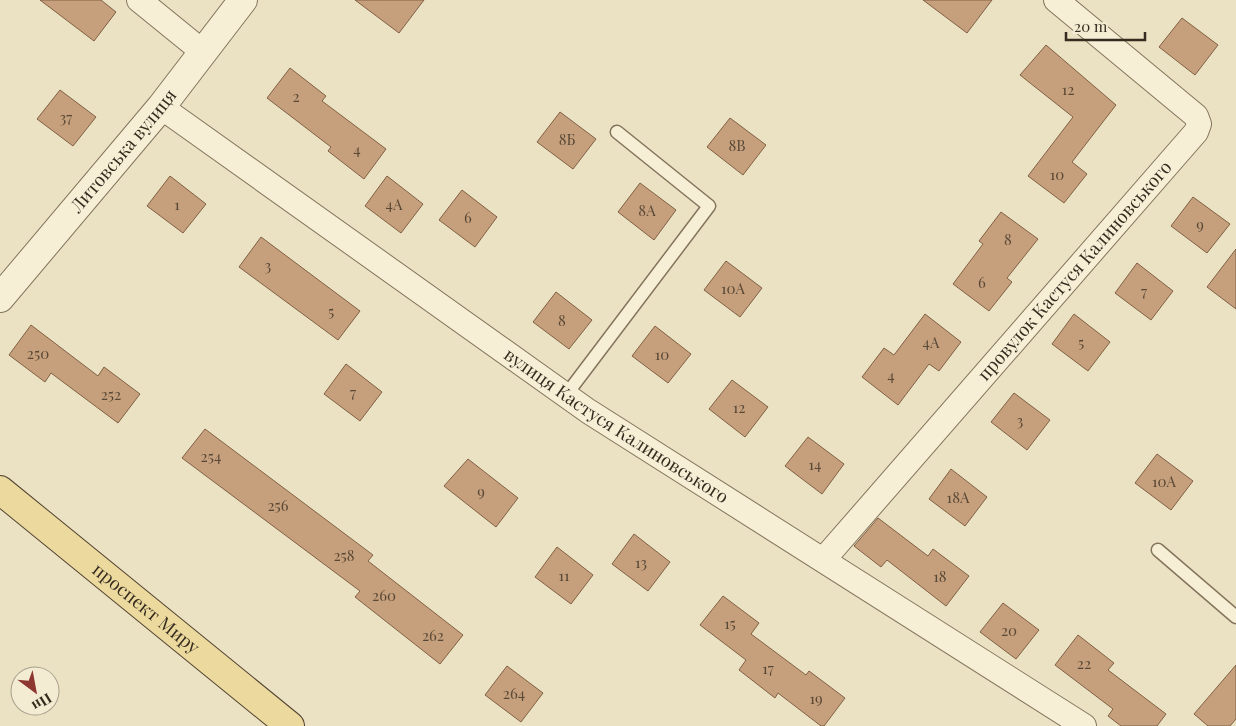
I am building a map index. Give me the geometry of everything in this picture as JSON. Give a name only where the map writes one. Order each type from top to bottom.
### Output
[{"type":"main road","name":"проспект Миру","points":[[0,490],[290,726]]},
{"type":"street","points":[[139,0],[203,52]]},
{"type":"street","name":"Литовська вулиця","points":[[0,298],[161,107],[243,0]]},
{"type":"street","name":"провулок Кастуся Калиновського","points":[[824,559],[1196,132],[1199,124],[1196,116],[1056,0]]},
{"type":"street","name":"вулиця Кастуся Калиновського","points":[[161,107],[566,395],[1084,726]]},
{"type":"lane","points":[[566,395],[709,206],[616,132]]},
{"type":"lane","points":[[1158,550],[1236,617]]},
{"type":"building","points":[[40,0],[101,0],[116,12],[94,41]]},
{"type":"building","points":[[355,0],[424,0],[399,33]]},
{"type":"building","points":[[923,0],[992,0],[967,33]]},
{"type":"building","points":[[1182,18],[1218,45],[1195,75],[1159,47]]},
{"type":"building","points":[[1046,45],[1116,105],[1072,162],[1087,174],[1064,203],[1028,176],[1073,117],[1020,75]]},
{"type":"building","points":[[290,68],[326,96],[322,101],[386,149],[364,179],[328,151],[331,147],[267,98]]},
{"type":"building","points":[[60,90],[96,117],[73,146],[37,119]]},
{"type":"building","points":[[560,112],[596,139],[573,169],[537,142]]},
{"type":"building","points":[[730,118],[766,145],[743,175],[707,147]]},
{"type":"building","points":[[170,176],[206,204],[183,233],[147,206]]},
{"type":"building","points":[[387,176],[423,204],[401,233],[365,206]]},
{"type":"building","points":[[640,183],[676,210],[654,240],[618,212]]},
{"type":"building","points":[[462,190],[497,217],[475,247],[439,220]]},
{"type":"building","points":[[1193,197],[1230,224],[1207,253],[1171,226]]},
{"type":"building","points":[[1001,212],[1038,239],[1007,278],[1012,282],[989,311],[953,284],[983,244],[979,241]]},
{"type":"building","points":[[261,237],[360,311],[338,340],[239,267]]},
{"type":"building","points":[[1236,249],[1236,309],[1207,287]]},
{"type":"building","points":[[726,261],[762,288],[740,317],[704,290]]},
{"type":"building","points":[[1137,263],[1173,291],[1151,320],[1115,293]]},
{"type":"building","points":[[556,292],[592,320],[569,349],[533,322]]},
{"type":"building","points":[[925,314],[961,342],[939,371],[929,364],[898,405],[862,377],[884,348],[894,355]]},
{"type":"building","points":[[1074,314],[1110,342],[1088,371],[1052,344]]},
{"type":"building","points":[[31,325],[98,376],[104,367],[140,394],[118,423],[51,373],[45,382],[9,355]]},
{"type":"building","points":[[655,326],[691,354],[668,383],[632,356]]},
{"type":"building","points":[[346,364],[382,392],[360,421],[324,394]]},
{"type":"building","points":[[732,380],[768,407],[745,437],[709,409]]},
{"type":"building","points":[[1014,393],[1050,420],[1027,450],[991,422]]},
{"type":"building","points":[[205,429],[373,555],[368,561],[463,635],[440,664],[355,597],[360,591],[182,458]]},
{"type":"building","points":[[808,437],[844,464],[822,494],[785,466]]},
{"type":"building","points":[[1157,454],[1193,481],[1171,510],[1135,483]]},
{"type":"building","points":[[468,459],[518,498],[496,527],[444,486]]},
{"type":"building","points":[[951,469],[987,497],[965,526],[929,499]]},
{"type":"building","points":[[878,518],[928,556],[933,549],[969,576],[946,606],[887,560],[881,567],[854,546]]},
{"type":"building","points":[[634,534],[670,562],[648,591],[612,564]]},
{"type":"building","points":[[557,547],[593,575],[571,604],[535,577]]},
{"type":"building","points":[[723,596],[759,623],[751,634],[806,675],[809,671],[845,698],[824,726],[821,726],[778,693],[775,698],[739,670],[746,660],[700,625]]},
{"type":"building","points":[[1003,603],[1039,630],[1016,659],[980,632]]},
{"type":"building","points":[[1078,635],[1114,663],[1108,670],[1166,714],[1157,726],[1121,726],[1108,716],[1113,709],[1055,665]]},
{"type":"building","points":[[1236,665],[1236,719],[1230,726],[1208,726],[1194,714]]},
{"type":"building","points":[[507,666],[543,693],[521,722],[485,695]]}]
